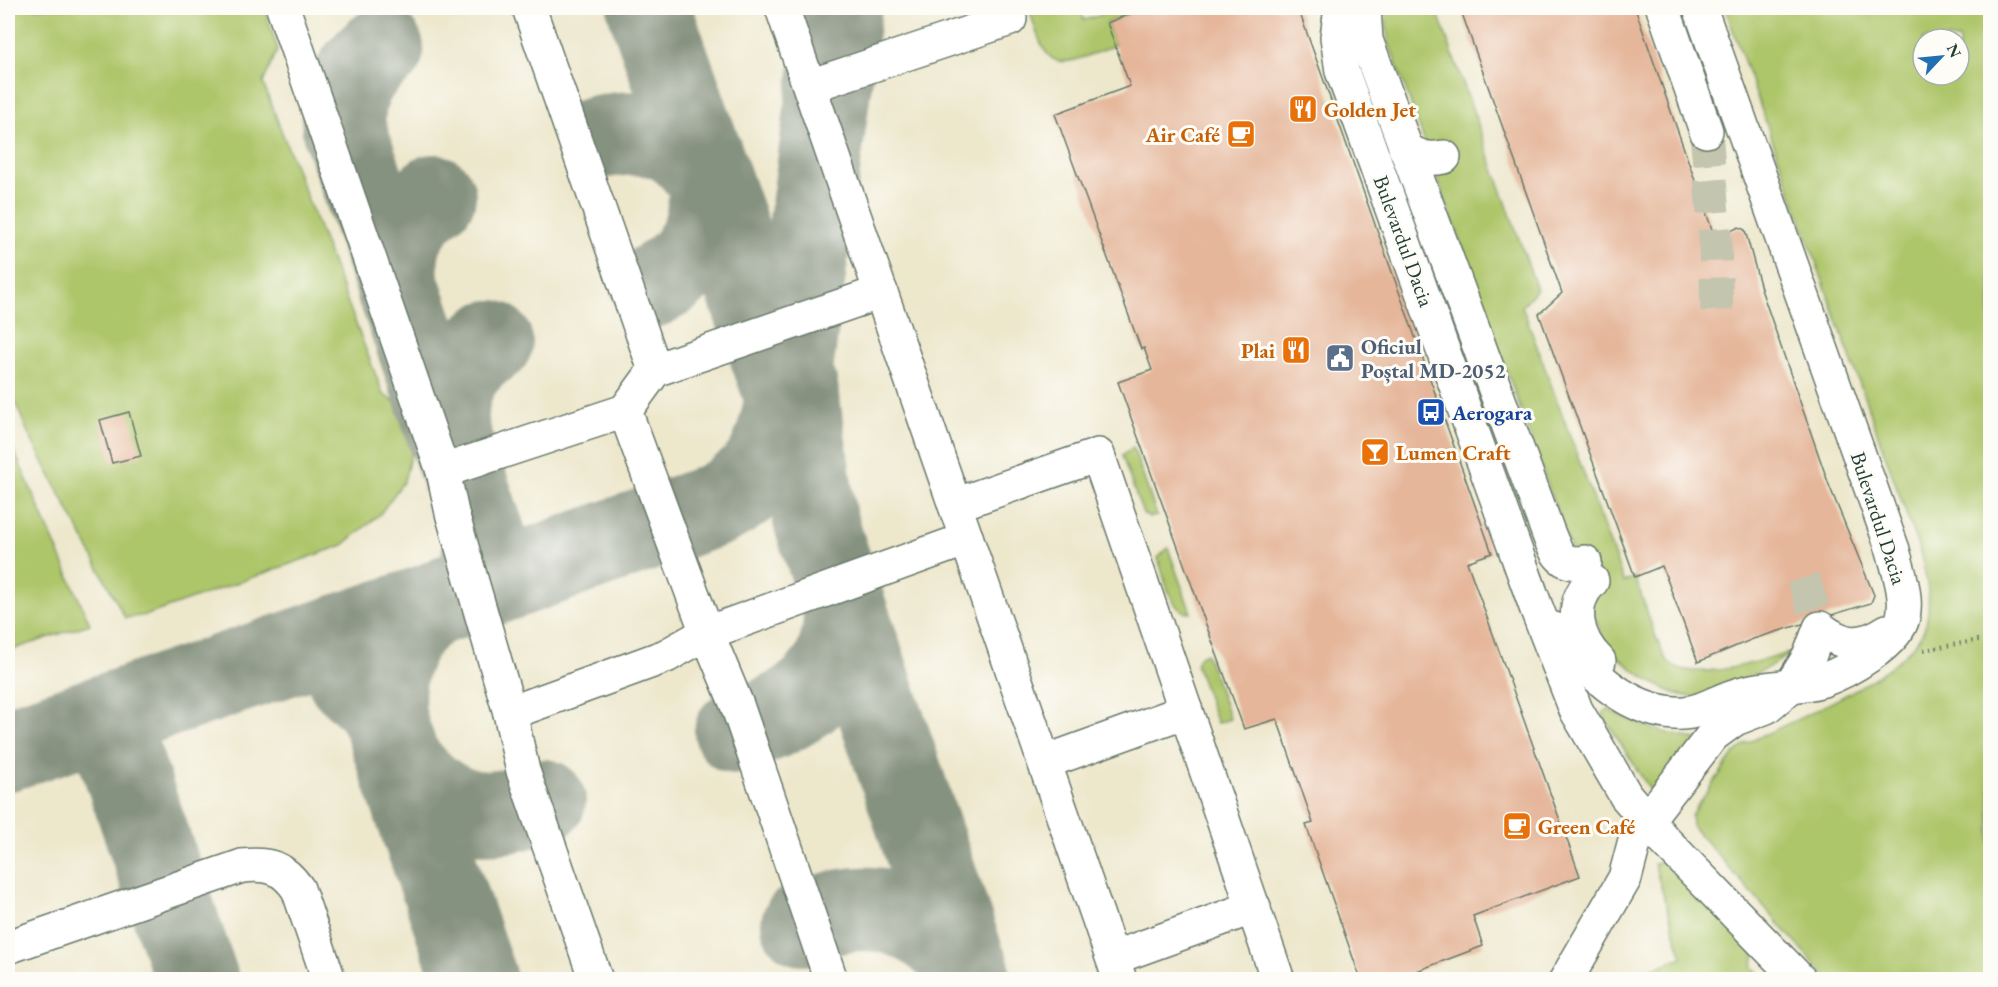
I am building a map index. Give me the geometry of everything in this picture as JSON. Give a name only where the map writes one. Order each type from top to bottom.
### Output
[{"type":"lane","points":[[283,8],[443,471],[452,513],[510,713],[523,771],[596,980]]},
{"type":"lane","points":[[529,8],[655,370]]},
{"type":"lane","points":[[782,8],[1117,969],[1254,907]]},
{"type":"lane","points":[[810,86],[1010,19],[1007,8]]},
{"type":"lane","name":"Bulevardul Dacia","points":[[1341,8],[1337,37],[1342,71],[1536,607],[1576,710],[1626,796],[1800,980]]},
{"type":"lane","points":[[1364,8],[1366,40],[1553,546],[1571,564],[1589,572],[1581,592],[1577,614],[1580,629],[1597,658],[1618,676],[1669,698],[1693,702],[1729,698]]},
{"type":"lane","points":[[1663,8],[1706,131]]},
{"type":"lane","name":"Bulevardul Dacia","points":[[1536,607],[1589,670],[1633,700],[1653,709],[1678,714],[1700,712],[1729,698],[1760,690],[1824,680],[1861,660],[1894,636],[1903,617],[1902,591],[1893,550],[1700,8]]},
{"type":"lane","points":[[1405,147],[1416,156],[1448,166],[1439,183],[1430,193],[1428,207]]},
{"type":"lane","points":[[443,471],[625,411],[655,370],[881,292]]},
{"type":"lane","points":[[625,411],[707,633],[737,705],[831,980]]},
{"type":"lane","points":[[955,505],[1098,455],[1278,980]]},
{"type":"lane","points":[[510,713],[666,656],[707,633],[967,539]]},
{"type":"lane","points":[[1566,980],[1625,878],[1635,840],[1647,819],[1713,735],[1735,719],[1766,707],[1790,687],[1809,657],[1820,628],[1836,640],[1851,643],[1874,639],[1903,617]]},
{"type":"lane","points":[[1045,762],[1186,711]]},
{"type":"lane","points":[[8,947],[242,867],[257,864],[274,866],[289,876],[298,889],[328,980]]},
{"type":"path","points":[[1915,649],[1924,650],[1990,638]]},
{"type":"green space","points":[[8,8],[264,8],[278,49],[263,83],[383,394],[413,415],[417,430],[404,481],[380,514],[343,545],[147,615],[125,618],[28,433],[8,384]]},
{"type":"green space","points":[[1029,8],[1079,8],[1084,20],[1125,8],[1130,8],[1132,13],[1107,23],[1115,45],[1066,62],[1057,61],[1042,45]]},
{"type":"green space","points":[[1385,8],[1436,8],[1537,289],[1522,306],[1624,582],[1635,577],[1666,659],[1677,667],[1691,671],[1708,671],[1746,665],[1793,652],[1784,658],[1723,689],[1701,696],[1689,696],[1675,693],[1646,679],[1620,659],[1603,639],[1388,40]]},
{"type":"green space","points":[[1725,8],[1990,8],[1990,979],[1828,979],[1692,826],[1691,815],[1733,755],[1745,744],[1818,709],[1875,678],[1916,642],[1926,624],[1928,615],[1926,579],[1920,552]]},
{"type":"green space","points":[[8,437],[90,624],[8,651]]},
{"type":"green space","points":[[1133,447],[1157,516],[1150,517],[1143,514],[1122,456]]},
{"type":"green space","points":[[1168,548],[1191,613],[1177,607],[1168,592],[1158,558]]},
{"type":"green space","points":[[1206,653],[1230,719],[1217,723],[1196,664],[1200,656]]},
{"type":"green space","points":[[1607,709],[1650,728],[1697,739],[1657,801],[1602,714]]},
{"type":"green space","points":[[1665,859],[1755,954],[1752,968],[1766,979],[1624,980],[1682,957],[1654,864]]},
{"type":"building","points":[[1130,8],[1298,8],[1492,553],[1467,562],[1580,876],[1473,916],[1483,946],[1393,980],[1361,980],[1306,825],[1313,823],[1277,719],[1244,729],[1118,382],[1152,370],[1144,348],[1141,349],[1055,114],[1130,86],[1107,23],[1132,13]]},
{"type":"building","points":[[1460,8],[1635,8],[1715,238],[1739,227],[1745,230],[1762,292],[1829,485],[1874,595],[1871,603],[1753,639],[1698,662],[1662,566],[1635,577],[1539,314],[1562,293]]},
{"type":"building","points":[[129,412],[141,456],[112,463],[100,420]]},
{"type":"taxiway","points":[[649,8],[784,390]]},
{"type":"taxiway","points":[[8,749],[452,598],[715,505],[747,485],[758,475],[773,450],[787,399],[840,8]]},
{"type":"taxiway","points":[[382,49],[364,65],[351,84],[345,105],[344,129],[484,536],[479,574],[471,584],[420,614],[398,639],[386,670],[383,704],[385,721]]},
{"type":"taxiway","points":[[598,137],[634,133],[663,138],[687,153],[710,182],[708,215],[698,243],[680,267],[652,286]]},
{"type":"taxiway","points":[[398,290],[397,260],[401,237],[413,217],[434,196]]},
{"type":"taxiway","points":[[448,433],[448,405],[455,380],[469,360],[491,342]]},
{"type":"taxiway","points":[[796,387],[815,520],[970,980]]},
{"type":"taxiway","points":[[736,732],[779,715],[813,692],[826,677],[836,660],[843,638],[845,613]]},
{"type":"taxiway","points":[[349,678],[375,702],[385,721],[475,980]]},
{"type":"taxiway","points":[[106,716],[197,980]]},
{"type":"taxiway","points":[[399,760],[431,793],[463,810],[480,813],[500,812],[544,801]]},
{"type":"taxiway","points":[[803,924],[843,911],[862,909],[898,914],[930,930],[957,955],[968,970]]},
{"type":"tunnel","points":[[1706,131],[1715,238],[1717,317]]},
{"type":"tunnel","points":[[1803,578],[1820,628]]},
{"type":"place","name":"Golden Jet","points":[[1303,109]]},
{"type":"place","name":"Air Café","points":[[1241,134]]},
{"type":"place","name":"Plai","points":[[1296,350]]},
{"type":"place","name":"Oficiul Poștal MD-2052","points":[[1340,358]]},
{"type":"place","name":"Aerogara","points":[[1431,412]]},
{"type":"place","name":"Lumen Craft","points":[[1375,452]]},
{"type":"place","name":"Green Café","points":[[1517,826]]}]
